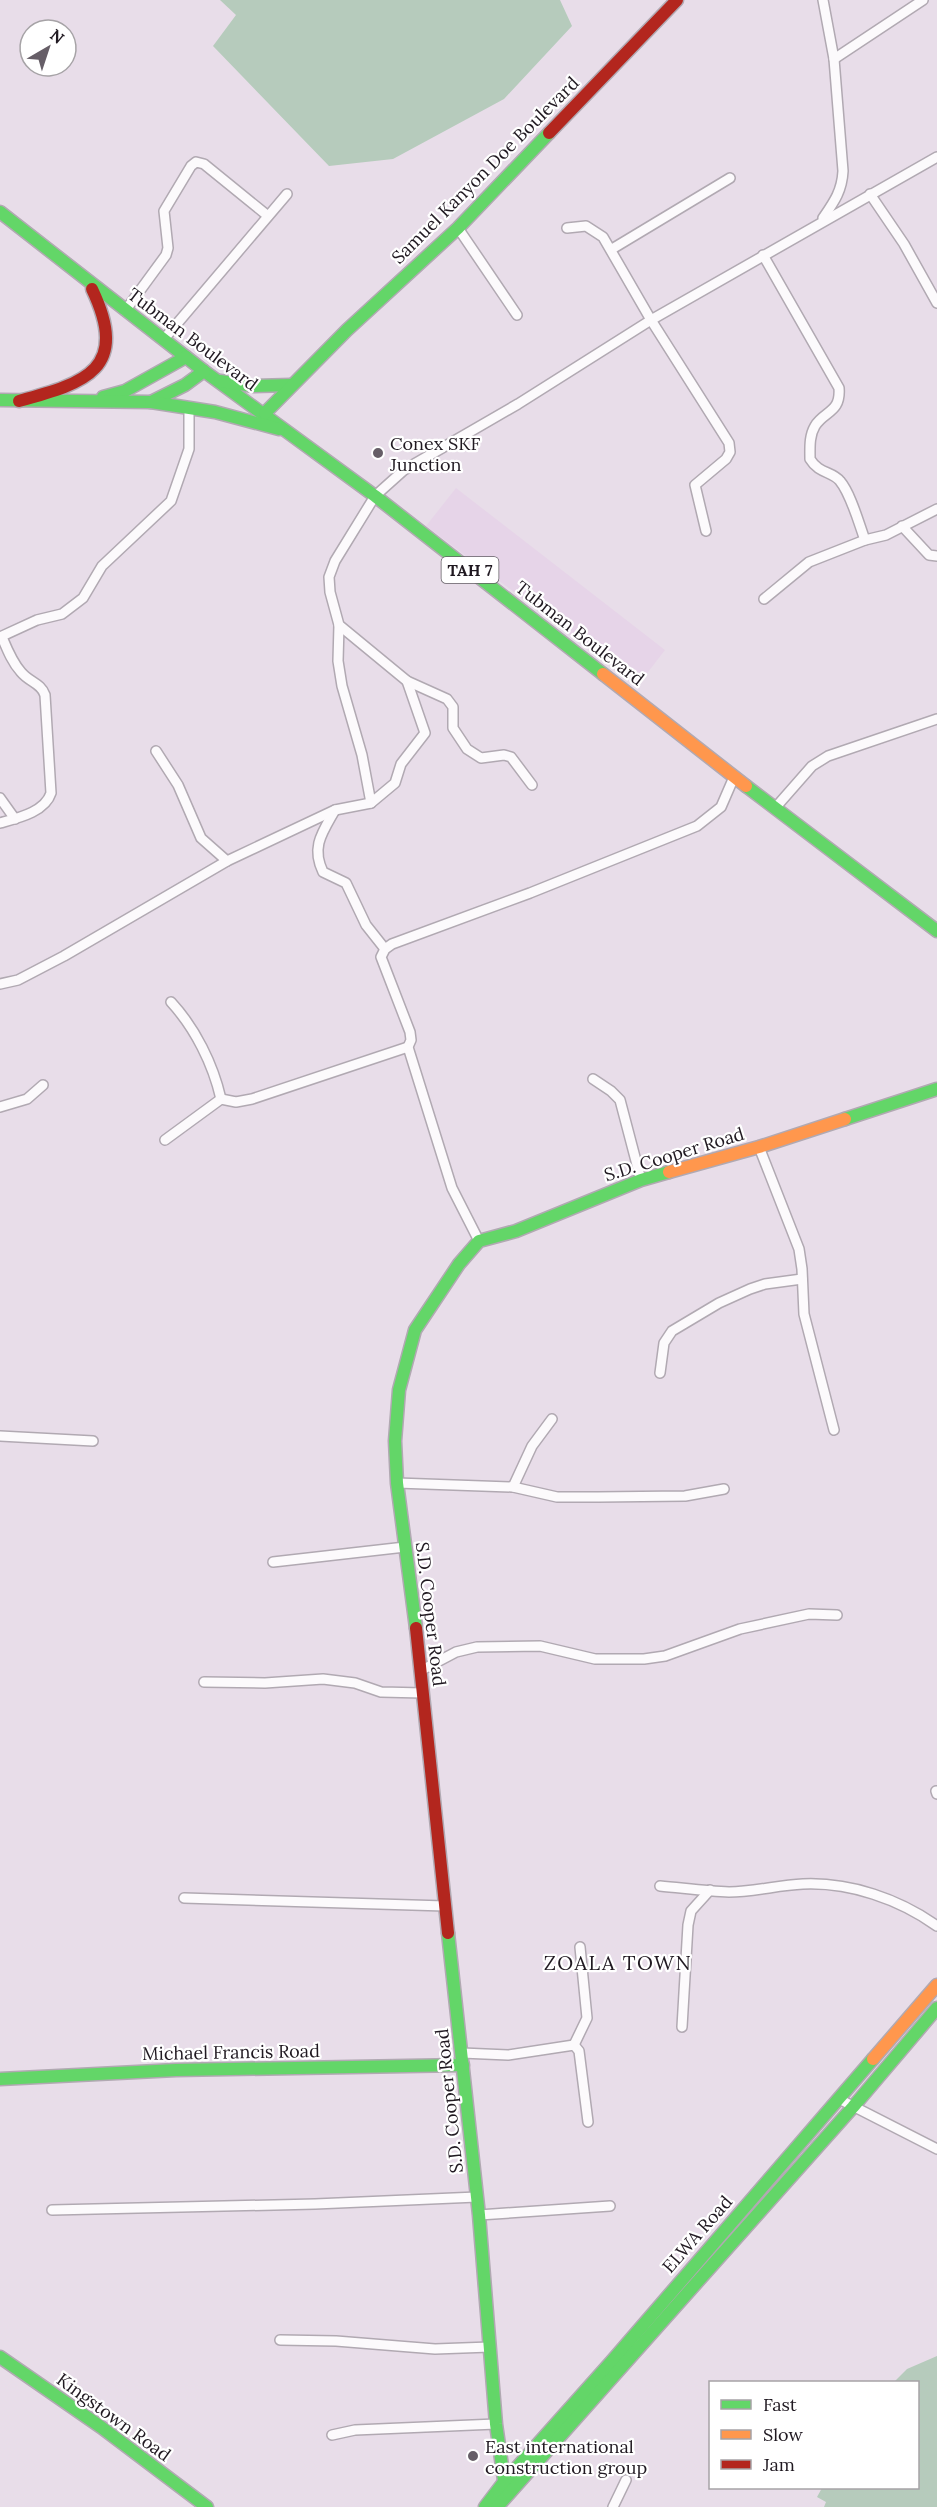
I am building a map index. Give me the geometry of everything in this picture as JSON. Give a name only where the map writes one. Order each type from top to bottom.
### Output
[{"type":"main road","name":"Samuel Kanyon Doe Boulevard","points":[[265,413],[291,385],[458,228],[677,0]]},
{"type":"main road","name":"Tubman Boulevard","points":[[0,212],[204,372],[265,413],[375,496],[734,777],[937,932]]},
{"type":"main road","points":[[19,401],[75,384],[92,370],[106,349],[106,329],[102,307],[89,283]]},
{"type":"main road","points":[[87,401],[125,391],[186,357]]},
{"type":"main road","points":[[151,402],[185,385],[204,372]]},
{"type":"main road","points":[[217,381],[254,386],[291,385]]},
{"type":"main road","points":[[0,400],[151,402],[232,415],[289,432]]},
{"type":"main road","name":"S.D. Cooper Road","points":[[505,2488],[496,2424],[479,2215],[422,1670],[397,1484],[395,1441],[399,1390],[415,1330],[459,1264],[479,1241],[516,1231],[641,1180],[759,1147],[937,1089]]},
{"type":"main road","name":"ELWA Road","points":[[497,2507],[505,2488],[612,2361],[937,1985]]},
{"type":"main road","name":"ELWA Road","points":[[485,2507],[505,2488],[853,2107],[937,2008]]},
{"type":"main road","name":"Michael Francis Road","points":[[0,2079],[463,2059]]},
{"type":"main road","name":"Kingstown Road","points":[[0,2357],[100,2427],[207,2507]]},
{"type":"street","points":[[820,222],[838,197],[842,184],[834,59],[823,0]]},
{"type":"street","points":[[834,59],[923,0]]},
{"type":"street","points":[[371,803],[362,755],[342,686],[338,662],[339,625],[330,592],[329,577],[334,561],[375,496],[404,470],[518,404],[651,320],[937,156]]},
{"type":"street","points":[[125,310],[166,255],[168,248],[164,211],[191,166],[196,162],[204,164],[268,216]]},
{"type":"street","points":[[612,249],[730,178]]},
{"type":"street","points":[[164,339],[287,194]]},
{"type":"street","points":[[870,194],[904,244],[937,303]]},
{"type":"street","points":[[567,228],[586,226],[597,231],[612,249],[651,320],[729,443],[730,453],[726,459],[695,485],[706,531]]},
{"type":"street","points":[[458,228],[518,315]]},
{"type":"street","points":[[763,255],[839,388],[835,406],[818,422],[812,434],[810,459],[820,472],[839,479],[865,540]]},
{"type":"street","points":[[0,823],[41,808],[49,802],[51,794],[43,687],[21,672],[8,653],[1,637],[37,620],[62,615],[82,598],[102,566],[171,501],[189,449],[189,407]]},
{"type":"street","points":[[764,599],[809,562],[865,540],[886,535],[937,509]]},
{"type":"street","points":[[902,525],[929,555],[937,556]]},
{"type":"street","points":[[339,625],[407,681],[447,699],[453,707],[453,729],[467,749],[481,758],[511,756],[532,785]]},
{"type":"street","points":[[0,984],[18,980],[64,956],[227,861],[334,810],[371,803],[395,783],[401,764],[425,733],[407,681]]},
{"type":"street","points":[[776,807],[812,766],[828,756],[937,719]]},
{"type":"street","points":[[156,751],[178,785],[201,838],[227,861]]},
{"type":"street","points":[[479,1241],[452,1188],[408,1047],[411,1040],[410,1032],[381,957],[385,949],[392,944],[530,893],[698,826],[721,807],[734,777]]},
{"type":"street","points":[[0,798],[15,819]]},
{"type":"street","points":[[334,810],[320,836],[316,858],[323,873],[346,883],[366,925],[385,949]]},
{"type":"street","points":[[171,1002],[184,1017],[204,1053],[215,1076],[221,1099]]},
{"type":"street","points":[[165,1140],[221,1099],[236,1102],[252,1099],[408,1047]]},
{"type":"street","points":[[593,1079],[620,1100],[629,1127],[641,1180]]},
{"type":"street","points":[[0,1107],[27,1099],[43,1085]]},
{"type":"street","points":[[759,1147],[799,1249],[804,1314],[834,1430]]},
{"type":"street","points":[[660,1373],[664,1343],[672,1331],[719,1303],[750,1289],[765,1284],[802,1279]]},
{"type":"street","points":[[513,1487],[532,1446],[552,1419]]},
{"type":"street","points":[[0,1436],[93,1441]]},
{"type":"street","points":[[397,1484],[513,1487],[557,1497],[685,1496],[724,1490]]},
{"type":"street","points":[[273,1562],[405,1547]]},
{"type":"street","points":[[422,1670],[456,1652],[477,1647],[540,1646],[596,1659],[644,1659],[664,1656],[740,1629],[809,1614],[837,1615]]},
{"type":"street","points":[[204,1682],[265,1683],[323,1679],[356,1683],[381,1692],[423,1693]]},
{"type":"street","points":[[660,1886],[729,1892],[802,1884],[831,1885],[878,1895],[920,1914],[937,1926]]},
{"type":"street","points":[[682,2027],[688,1925],[691,1911],[710,1890]]},
{"type":"street","points":[[184,1898],[445,1906]]},
{"type":"street","points":[[574,2045],[587,2018],[580,1947]]},
{"type":"street","points":[[463,2059],[574,2045]]},
{"type":"street","points":[[574,2045],[579,2051],[588,2122]]},
{"type":"street","points":[[838,2099],[937,2149]]},
{"type":"street","points":[[52,2210],[315,2204],[477,2197]]},
{"type":"street","points":[[479,2215],[610,2206]]},
{"type":"street","points":[[280,2340],[336,2341],[435,2349],[490,2347]]},
{"type":"street","points":[[332,2435],[355,2430],[496,2424]]},
{"type":"street","points":[[613,2507],[626,2480]]},
{"type":"shaded area","points":[[456,488],[665,650],[638,685],[426,526]]},
{"type":"green space","points":[[220,0],[560,0],[572,26],[504,99],[393,159],[329,166],[213,46],[236,15]]},
{"type":"green space","points":[[937,2356],[937,2507],[824,2507],[826,2502],[817,2497],[821,2489],[919,2489],[919,2381],[895,2381],[907,2369]]},
{"type":"traffic: fast","points":[[265,413],[347,330],[458,228],[549,133]]},
{"type":"traffic: fast","points":[[0,212],[204,371],[375,496],[603,674]]},
{"type":"traffic: fast","points":[[103,397],[125,391],[186,357]]},
{"type":"traffic: fast","points":[[0,400],[151,402],[185,385],[204,371]]},
{"type":"traffic: fast","points":[[220,381],[254,386],[291,385]]},
{"type":"traffic: fast","points":[[151,402],[215,412],[279,429]]},
{"type":"traffic: fast","points":[[746,786],[937,931]]},
{"type":"traffic: fast","points":[[845,1119],[937,1089]]},
{"type":"traffic: fast","points":[[416,1628],[397,1483],[395,1441],[399,1390],[415,1330],[459,1264],[479,1241],[516,1231],[641,1180],[669,1172]]},
{"type":"traffic: fast","points":[[448,1933],[479,2215],[496,2424],[505,2487]]},
{"type":"traffic: fast","points":[[497,2507],[853,2107],[937,2008]]},
{"type":"traffic: fast","points":[[485,2507],[504,2482],[612,2361],[873,2059]]},
{"type":"traffic: fast","points":[[0,2079],[176,2070],[463,2065]]},
{"type":"traffic: fast","points":[[0,2357],[101,2427],[207,2507]]},
{"type":"traffic: slow","points":[[603,674],[746,786]]},
{"type":"traffic: slow","points":[[669,1172],[759,1147],[845,1119]]},
{"type":"traffic: slow","points":[[873,2059],[937,1985]]},
{"type":"traffic: jam","points":[[549,133],[677,0]]},
{"type":"traffic: jam","points":[[19,401],[64,387],[82,379],[95,368],[103,355],[106,338],[103,316],[92,289]]},
{"type":"traffic: jam","points":[[416,1628],[448,1933]]},
{"type":"place","name":"Conex SKF Junction","points":[[378,453]]},
{"type":"place","name":"East international construction group","points":[[473,2456]]},
{"type":"district","name":"ZOALA TOWN","points":[[618,1962]]}]
